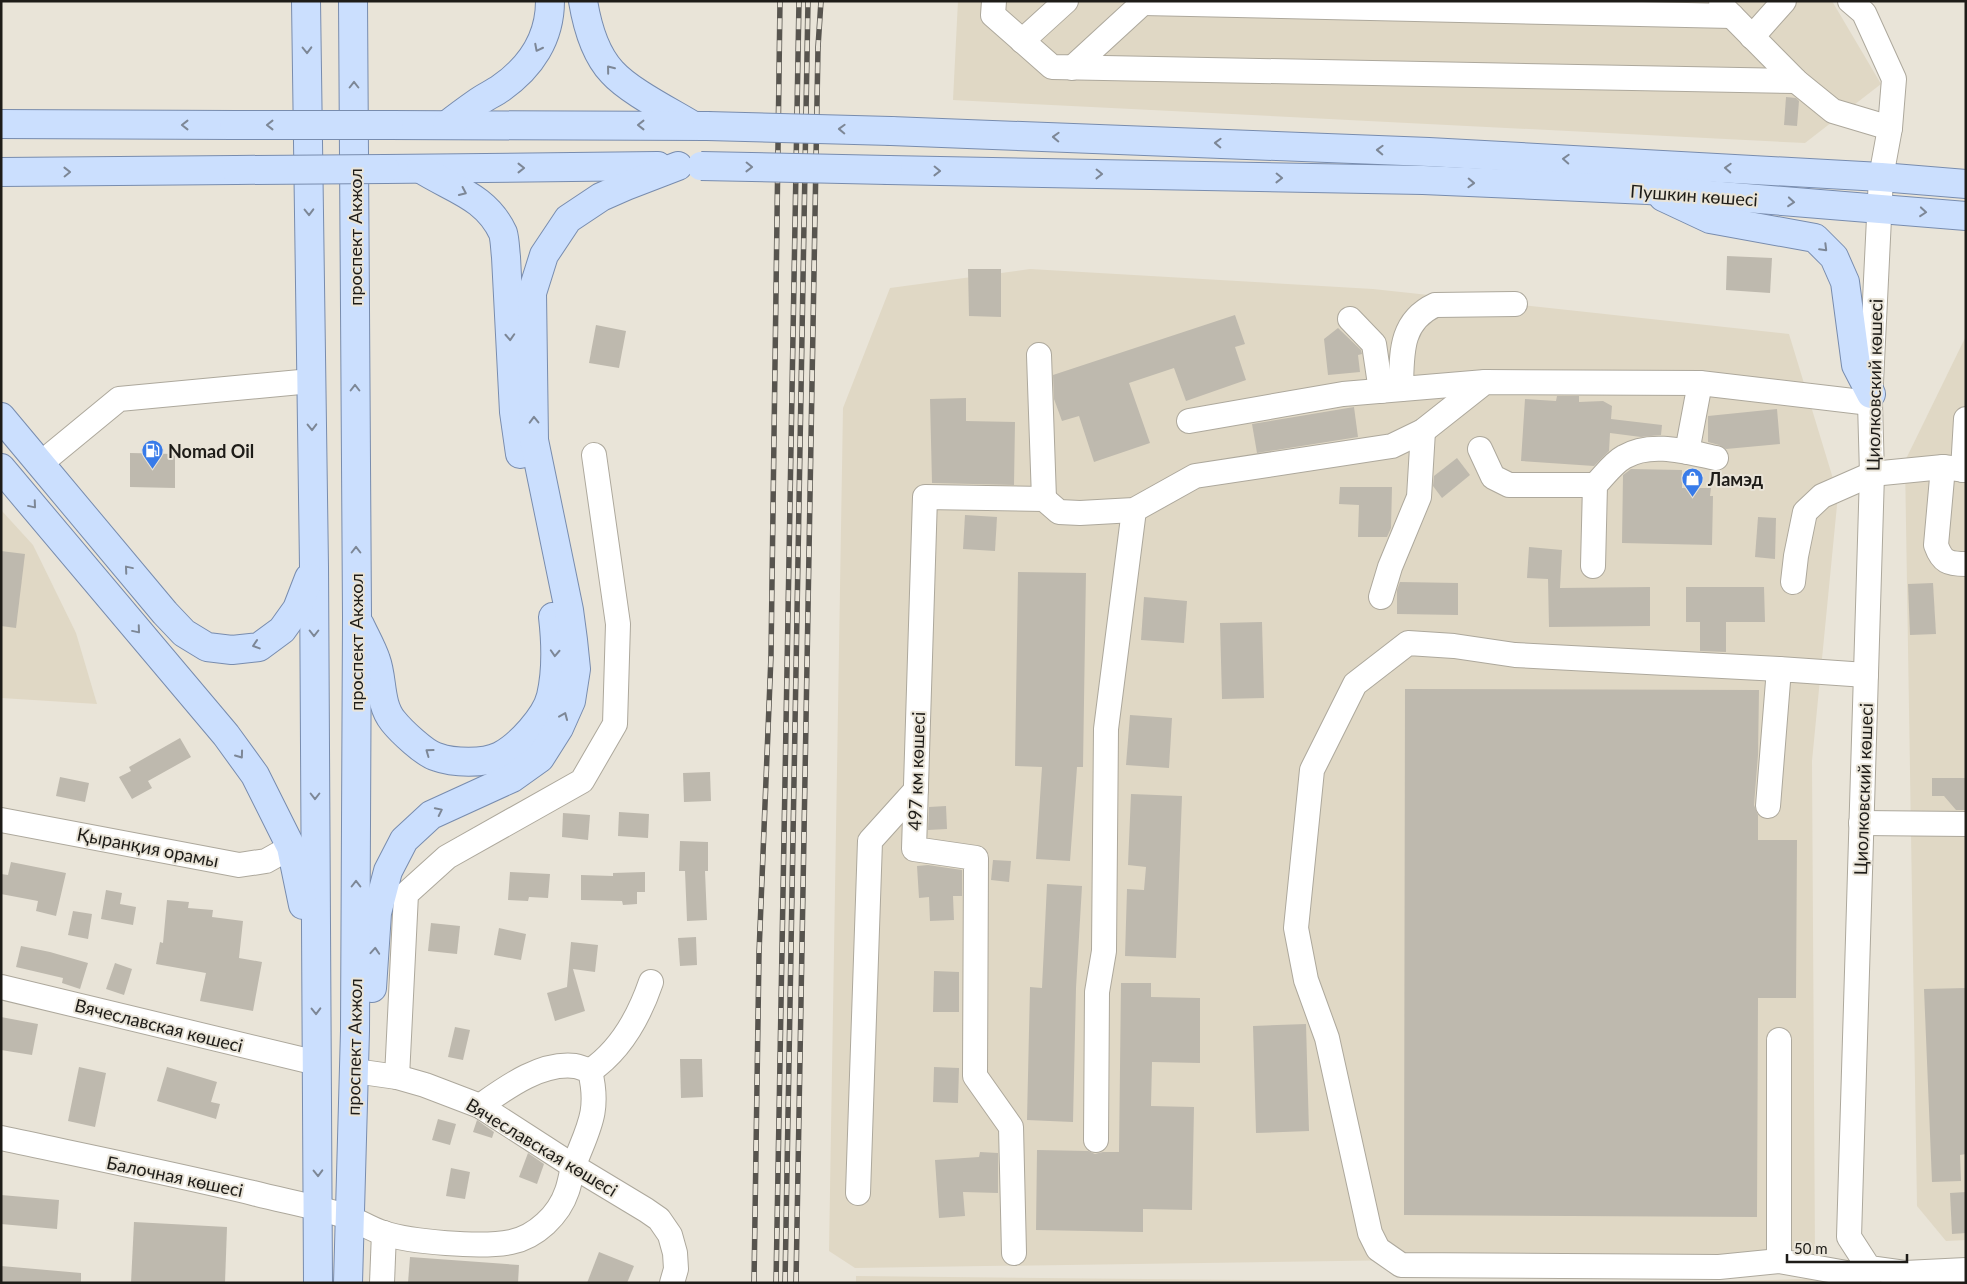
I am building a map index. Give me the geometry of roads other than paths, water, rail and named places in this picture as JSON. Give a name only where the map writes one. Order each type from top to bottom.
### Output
[{"type":"main road","name":"проспект Акжол","points":[[306,1],[314,567],[318,1283]]},
{"type":"main road","name":"проспект Акжол","points":[[348,1283],[355,1071],[357,617],[353,1]]},
{"type":"main road","points":[[447,125],[480,100],[500,89],[539,50],[550,16],[550,1]]},
{"type":"main road","points":[[583,1],[595,44],[612,72],[653,102],[700,126]]},
{"type":"main road","points":[[1,110],[46,124]]},
{"type":"main road","name":"Пушкин көшесі","points":[[1,124],[700,126],[890,131],[1429,152],[1881,177],[1966,184]]},
{"type":"main road","points":[[355,1032],[372,989],[377,913],[388,871],[404,840],[431,815],[512,778],[540,758],[559,728],[571,701],[576,669],[569,610],[534,440],[532,293],[544,255],[568,219],[601,197],[626,186],[689,166]]},
{"type":"main road","name":"Пушкин көшесі","points":[[7,174],[689,166],[1423,180],[1648,190],[1966,216]]},
{"type":"main road","points":[[357,617],[376,661],[382,694],[391,720],[410,739],[436,757],[470,762],[500,756],[527,735],[542,716],[551,697],[556,645],[551,599],[517,438],[503,234],[489,212],[473,197],[442,182],[421,168]]},
{"type":"main road","points":[[1648,190],[1710,219],[1815,238],[1834,257],[1845,282],[1856,365],[1871,399]]},
{"type":"main road","points":[[1,417],[171,620],[184,633],[207,647],[232,650],[259,647],[282,630],[297,609],[314,567]]},
{"type":"main road","points":[[3,473],[226,735],[255,775],[291,846],[315,967]]},
{"type":"street","points":[[994,1],[993,15],[1052,67],[1796,81]]},
{"type":"street","points":[[1022,41],[1066,1]]},
{"type":"street","points":[[1752,37],[1784,1]]},
{"type":"street","name":"Циолковский көшесі","points":[[1850,1],[1864,13],[1894,79],[1890,128],[1881,177],[1871,399],[1872,474],[1849,1237],[1869,1276]]},
{"type":"street","points":[[1072,68],[1144,2],[1725,9],[1796,81],[1834,111],[1890,128]]},
{"type":"street","points":[[1391,390],[1402,346],[1409,327],[1424,310],[1435,305],[1515,304]]},
{"type":"street","points":[[1350,319],[1374,344],[1391,390]]},
{"type":"street","points":[[1039,355],[1044,499],[1059,512],[1080,513],[1134,510],[1195,476],[1392,446],[1423,431],[1485,382]]},
{"type":"street","points":[[40,464],[119,399],[311,381]]},
{"type":"street","points":[[1189,421],[1343,394],[1485,382],[1700,383],[1871,399]]},
{"type":"street","points":[[1686,452],[1700,383]]},
{"type":"street","points":[[1966,419],[1957,469],[1936,545],[1940,557],[1952,564],[1966,564]]},
{"type":"street","points":[[1382,597],[1390,567],[1419,497],[1423,431]]},
{"type":"street","points":[[1593,566],[1596,485],[1623,457],[1649,448],[1686,452],[1716,458]]},
{"type":"street","points":[[1480,450],[1493,477],[1508,485],[1596,485]]},
{"type":"street","points":[[397,1077],[406,894],[447,857],[582,781],[614,724],[618,624],[594,455]]},
{"type":"street","points":[[1793,582],[1805,512],[1822,496],[1872,474],[1957,469]]},
{"type":"street","name":"497 км көшесі","points":[[1014,1253],[1011,1127],[975,1076],[976,858],[914,849],[925,497],[1044,499]]},
{"type":"street","points":[[1096,1140],[1097,992],[1104,951],[1106,729],[1134,510]]},
{"type":"street","points":[[1866,675],[1515,655],[1454,646],[1408,643],[1355,684],[1312,770],[1296,928],[1306,980],[1328,1038],[1370,1233],[1378,1249],[1401,1265],[1720,1267],[1779,1261],[1869,1276],[1966,1270]]},
{"type":"street","points":[[1768,806],[1779,669]]},
{"type":"street","points":[[858,1193],[870,841],[916,790]]},
{"type":"street","name":"Қыранқия орамы","points":[[1,820],[239,865],[266,861],[291,846]]},
{"type":"street","points":[[1861,823],[1966,824]]},
{"type":"street","points":[[480,1106],[503,1090],[540,1071],[576,1066],[590,1071],[605,1061],[621,1041],[642,1008],[651,982]]},
{"type":"street","name":"Вячеславская көшесі","points":[[1,987],[317,1063]]},
{"type":"street","points":[[1779,1040],[1779,1261]]},
{"type":"street","name":"Вячеславская көшесі","points":[[355,1071],[397,1077],[425,1085],[480,1106],[659,1219],[670,1235],[675,1253],[676,1268],[672,1283]]},
{"type":"street","name":"Балочная көшесі","points":[[1,1138],[251,1193],[349,1217],[384,1234],[462,1244],[512,1242],[530,1235],[544,1225],[560,1205],[567,1192],[573,1166],[586,1138],[593,1115],[594,1091],[590,1071]]},
{"type":"street","points":[[382,1283],[384,1234]]},
{"type":"railway","points":[[754,1283],[759,953],[771,656],[780,1]]},
{"type":"railway","points":[[776,1283],[799,1]]},
{"type":"railway","points":[[785,1283],[808,1]]},
{"type":"railway","points":[[796,1283],[818,47],[821,1]]},
{"type":"place","name":"Nomad Oil","points":[[152,470]]},
{"type":"place","name":"Ламэд","points":[[1692,498]]}]
